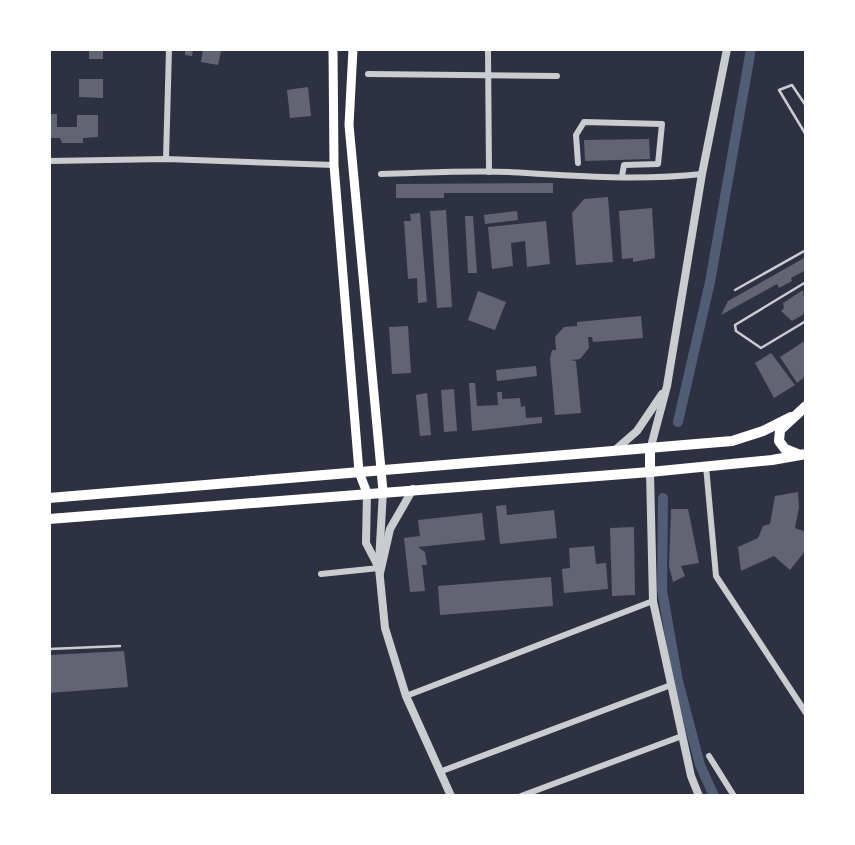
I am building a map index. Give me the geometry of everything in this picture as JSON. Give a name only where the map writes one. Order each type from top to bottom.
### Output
[{"type":"main road","points":[[333,49],[334,165],[359,472],[367,493]]},
{"type":"main road","points":[[353,49],[349,125],[383,491]]},
{"type":"main road","points":[[49,498],[650,450],[732,441],[763,431],[806,406]]},
{"type":"main road","points":[[791,417],[780,430],[779,441],[785,449],[803,455]]},
{"type":"main road","points":[[650,450],[650,472]]},
{"type":"main road","points":[[49,519],[650,472],[803,455]]},
{"type":"street","points":[[166,159],[169,49]]},
{"type":"street","points":[[488,49],[489,172]]},
{"type":"street","points":[[650,450],[667,386],[702,174],[727,49]]},
{"type":"street","points":[[368,74],[557,76]]},
{"type":"street","points":[[579,163],[576,135],[584,122],[662,124],[658,164],[624,165],[622,176]]},
{"type":"street","points":[[49,161],[166,159],[334,165]]},
{"type":"street","points":[[381,174],[702,174]]},
{"type":"street","points":[[611,453],[637,431],[667,386]]},
{"type":"street","points":[[706,466],[716,576],[806,713]]},
{"type":"street","points":[[650,472],[653,601],[682,736],[699,796]]},
{"type":"street","points":[[379,572],[390,529],[413,489]]},
{"type":"street","points":[[383,491],[379,572],[384,628],[406,696],[451,796]]},
{"type":"street","points":[[367,493],[366,544],[379,572]]},
{"type":"street","points":[[321,574],[379,572]]},
{"type":"street","points":[[406,696],[653,601]]},
{"type":"street","points":[[442,771],[671,685]]},
{"type":"street","points":[[521,796],[682,736]]},
{"type":"street","points":[[709,756],[734,796]]},
{"type":"lane","points":[[806,106],[792,85],[779,90],[806,135]]},
{"type":"lane","points":[[735,290],[806,250]]},
{"type":"lane","points":[[806,282],[744,317],[735,325],[736,331],[761,348],[806,321]]},
{"type":"lane","points":[[49,649],[121,646]]},
{"type":"building","points":[[89,49],[103,49],[103,59],[89,59]]},
{"type":"building","points":[[185,49],[193,49],[192,56],[185,55]]},
{"type":"building","points":[[203,49],[221,51],[218,65],[201,62]]},
{"type":"building","points":[[79,79],[103,79],[103,98],[79,97]]},
{"type":"building","points":[[308,87],[311,116],[290,118],[287,90]]},
{"type":"building","points":[[49,114],[57,114],[57,127],[77,127],[77,115],[98,115],[98,137],[83,138],[83,143],[62,143],[60,138],[49,138]]},
{"type":"building","points":[[649,139],[650,159],[585,161],[584,140]]},
{"type":"building","points":[[553,183],[553,193],[444,193],[444,198],[396,198],[396,184]]},
{"type":"building","points":[[608,197],[613,262],[576,265],[572,213],[584,199]]},
{"type":"building","points":[[652,208],[655,258],[633,262],[633,258],[622,259],[619,211]]},
{"type":"building","points":[[446,210],[452,307],[437,308],[430,211]]},
{"type":"building","points":[[517,211],[518,220],[485,224],[484,215]]},
{"type":"building","points":[[420,213],[427,302],[418,303],[417,278],[408,279],[404,221],[411,221],[410,214]]},
{"type":"building","points":[[465,216],[473,216],[477,273],[468,273]]},
{"type":"building","points":[[546,221],[550,264],[527,267],[525,241],[511,243],[513,266],[492,269],[488,227]]},
{"type":"building","points":[[806,257],[806,270],[791,278],[792,281],[779,288],[777,284],[721,315],[728,301]]},
{"type":"building","points":[[803,290],[806,313],[792,321],[781,311],[784,308],[783,303]]},
{"type":"building","points":[[478,291],[506,302],[495,330],[468,320]]},
{"type":"building","points":[[641,316],[643,338],[593,342],[592,337],[588,337],[589,348],[580,359],[571,360],[576,361],[581,413],[555,415],[550,359],[552,350],[556,350],[555,337],[564,327],[577,326],[577,322]]},
{"type":"building","points":[[408,326],[411,373],[392,374],[389,327]]},
{"type":"building","points":[[806,340],[806,376],[797,383],[780,357]]},
{"type":"building","points":[[771,353],[795,385],[774,398],[755,363]]},
{"type":"building","points":[[536,366],[537,376],[497,381],[496,370]]},
{"type":"building","points":[[469,383],[475,383],[477,406],[498,405],[497,392],[502,392],[502,399],[520,398],[521,407],[525,406],[526,418],[542,417],[542,423],[472,431]]},
{"type":"building","points":[[454,389],[457,431],[444,432],[441,390]]},
{"type":"building","points":[[427,393],[431,435],[420,436],[416,395]]},
{"type":"building","points":[[798,492],[799,507],[795,528],[806,532],[806,550],[790,570],[774,556],[741,571],[738,547],[758,538],[763,526],[770,524],[775,496]]},
{"type":"building","points":[[506,505],[507,515],[554,510],[557,538],[500,544],[496,506]]},
{"type":"building","points":[[671,509],[688,509],[699,563],[681,566],[685,576],[673,582],[669,566]]},
{"type":"building","points":[[482,513],[485,540],[418,547],[425,552],[427,565],[422,565],[425,591],[410,592],[404,538],[420,536],[418,520]]},
{"type":"building","points":[[634,527],[635,595],[612,596],[610,528]]},
{"type":"building","points":[[594,546],[596,564],[606,563],[608,589],[564,593],[562,569],[570,568],[569,548]]},
{"type":"building","points":[[551,577],[553,606],[440,615],[438,586]]},
{"type":"building","points":[[124,651],[128,687],[49,693],[49,655]]},
{"type":"waterway","points":[[678,422],[710,282],[751,49]]},
{"type":"waterway","points":[[663,498],[662,590],[678,681],[700,765],[714,796]]}]
